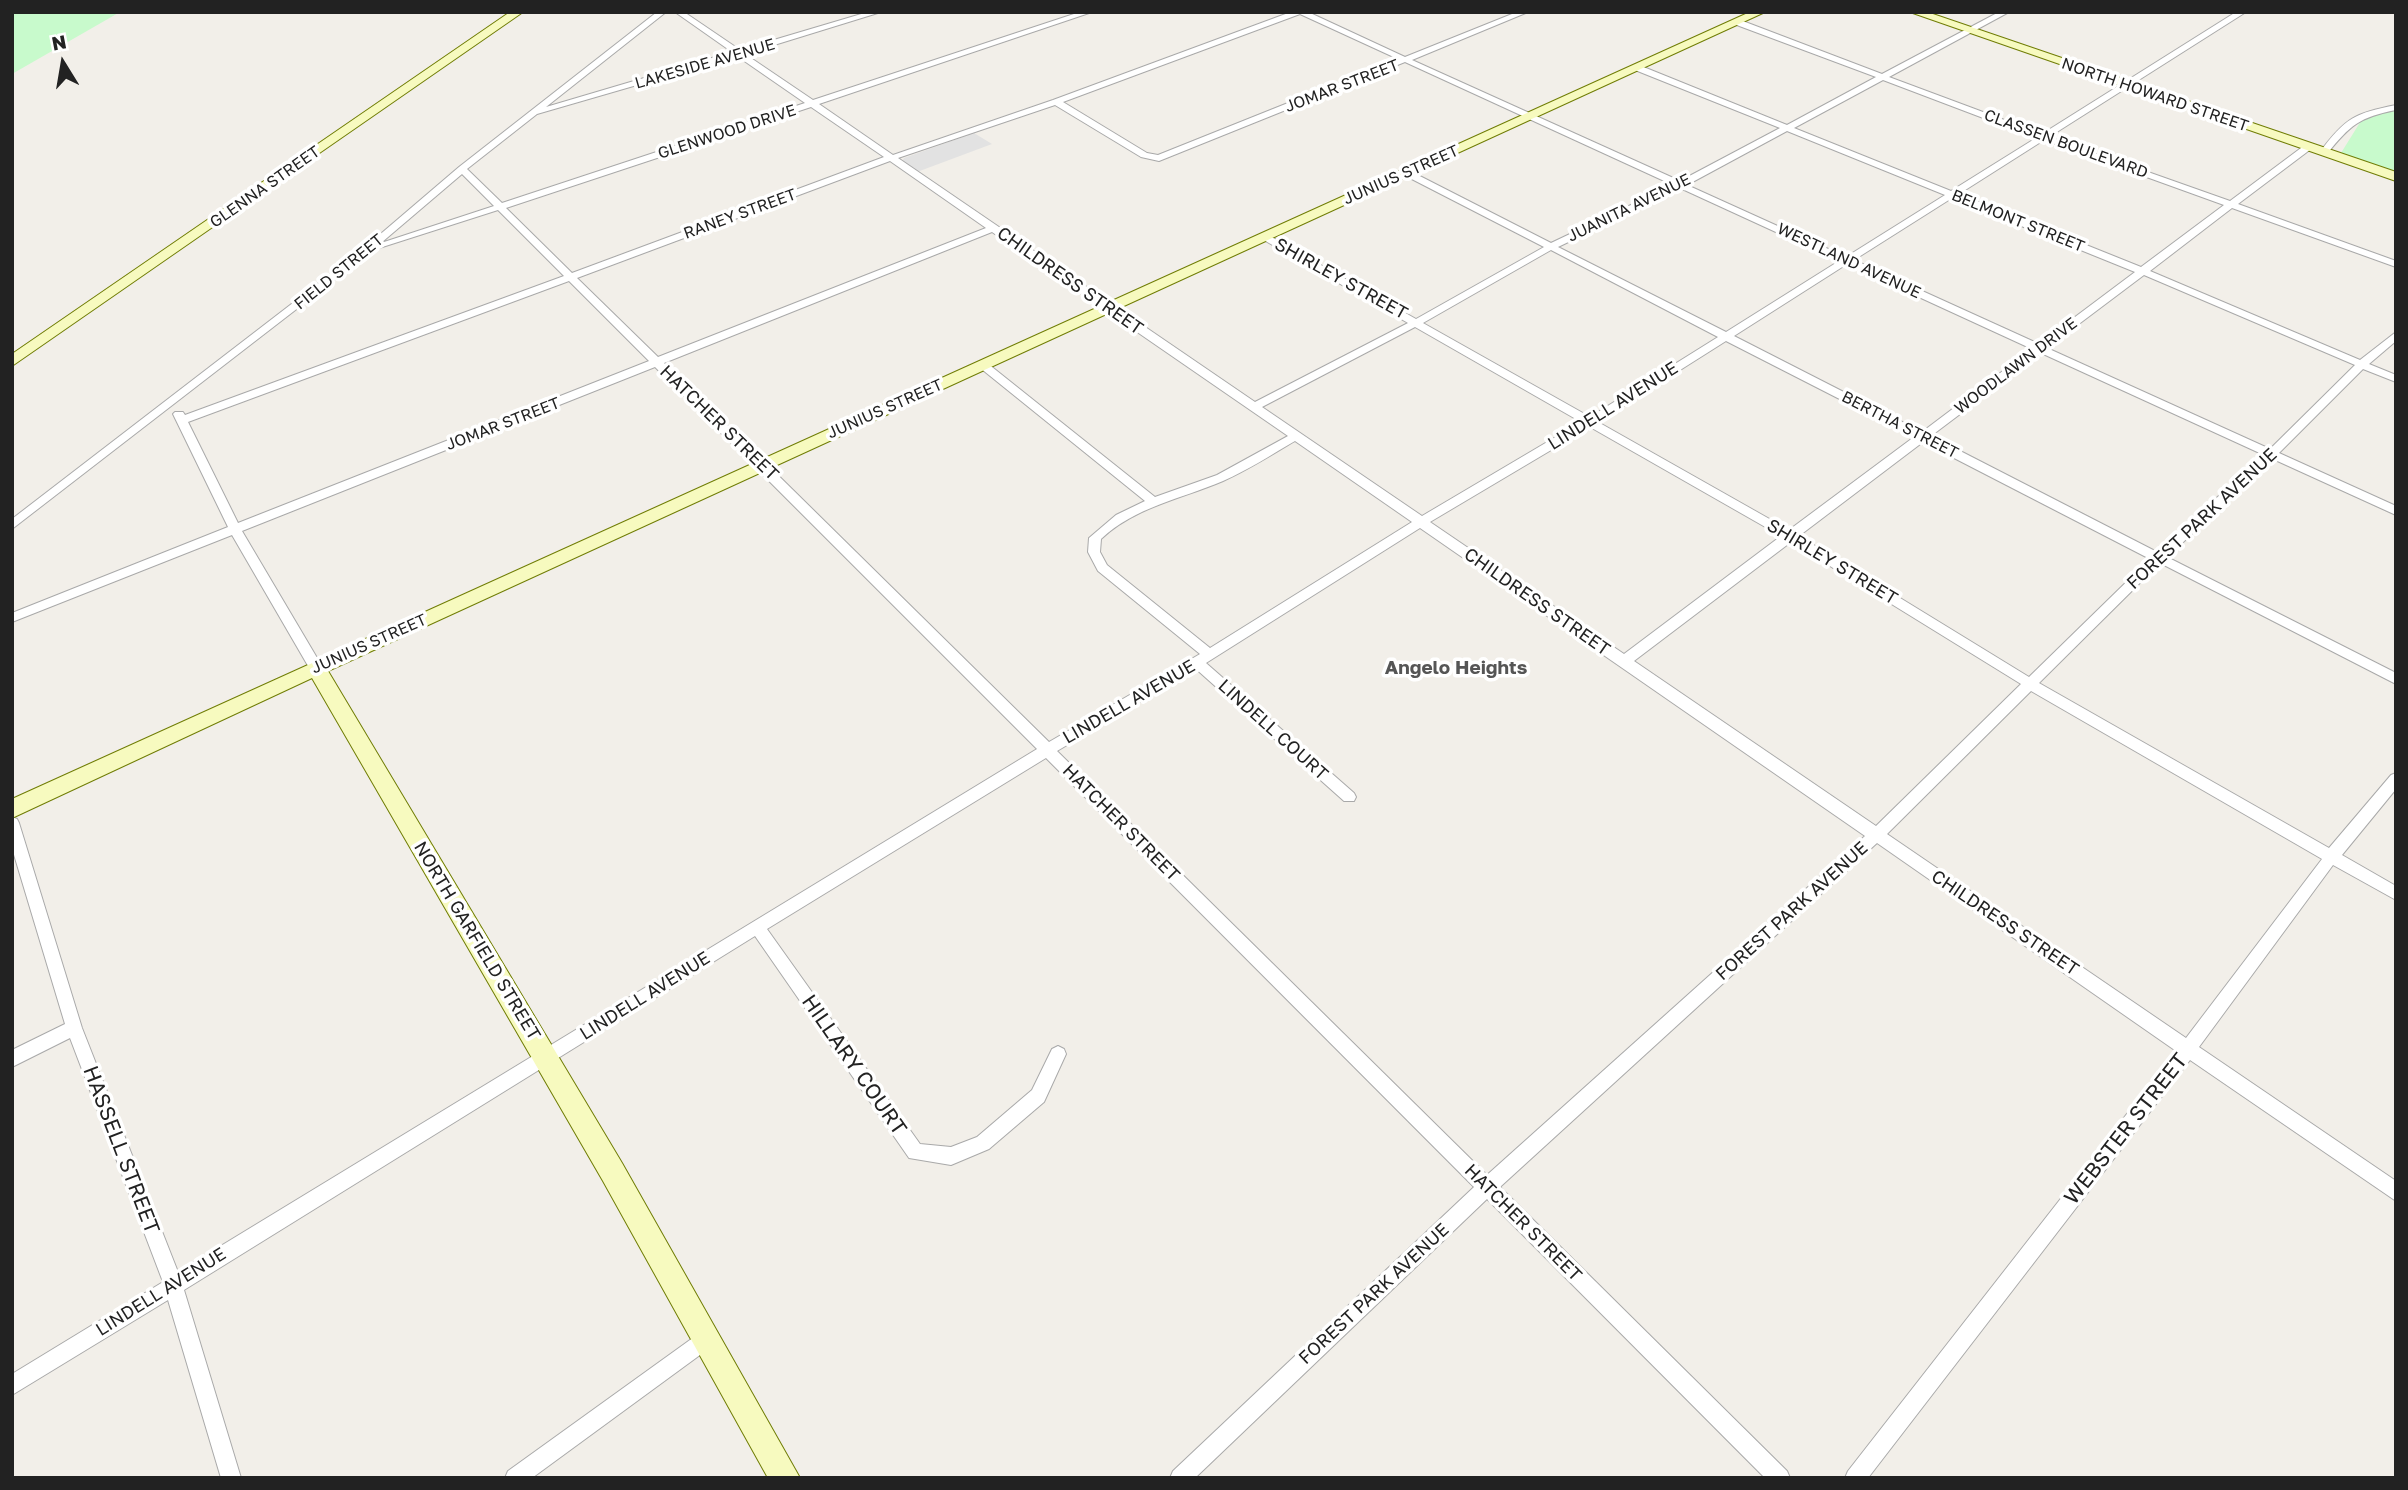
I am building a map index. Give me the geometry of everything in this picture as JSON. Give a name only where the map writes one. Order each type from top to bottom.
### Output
[{"type":"street","name":"GLENNA STREET","points":[[12,361],[518,12]]},
{"type":"street","name":"FIELD STREET","points":[[12,525],[173,404],[366,251],[462,169],[662,12]]},
{"type":"street","name":"CHILDRESS STREET","points":[[679,12],[2396,1192]]},
{"type":"street","name":"LAKESIDE AVENUE","points":[[532,114],[877,12]]},
{"type":"street","name":"GLENWOOD DRIVE","points":[[366,251],[1088,12]]},
{"type":"street","name":"WESTLAND AVENUE","points":[[1300,12],[2396,511]]},
{"type":"street","name":"RANEY STREET","points":[[183,420],[891,158],[1055,102],[1300,12]]},
{"type":"street","name":"JOMAR STREET","points":[[1055,102],[1144,155],[1159,158],[1524,12]]},
{"type":"street","name":"JUNIUS STREET","points":[[12,809],[316,668],[1760,12]]},
{"type":"street","name":"NORTH HOWARD STREET","points":[[1915,12],[2396,177]]},
{"type":"street","name":"JUANITA AVENUE","points":[[1254,407],[1417,322],[1549,247],[1680,185],[2005,12]]},
{"type":"street","name":"LINDELL AVENUE","points":[[12,1385],[757,927],[1591,421],[2242,12]]},
{"type":"street","name":"CLASSEN BOULEVARD","points":[[1737,22],[2042,137],[2396,264]]},
{"type":"street","name":"BELMONT STREET","points":[[1638,68],[2142,271],[2396,379]]},
{"type":"street","points":[[2324,152],[2359,114],[2396,107]]},
{"type":"street","name":"WOODLAWN DRIVE","points":[[1624,662],[2036,349],[2308,147]]},
{"type":"street","name":"HATCHER STREET","points":[[462,169],[1780,1478]]},
{"type":"street","name":"BERTHA STREET","points":[[1405,172],[1549,247],[1637,288],[1725,336],[2396,679]]},
{"type":"street","name":"JOMAR STREET","points":[[12,618],[994,229]]},
{"type":"street","name":"SHIRLEY STREET","points":[[1265,237],[1790,536],[2029,682],[2396,894]]},
{"type":"street","name":"FOREST PARK AVENUE","points":[[1180,1478],[1487,1187],[1876,835],[2029,682],[2158,558],[2272,454],[2361,365],[2396,335]]},
{"type":"street","points":[[983,365],[1153,501],[1212,482],[1296,436]]},
{"type":"street","name":"NORTH GARFIELD STREET","points":[[173,404],[235,529],[708,1337],[785,1478]]},
{"type":"street","name":"LINDELL COURT","points":[[1153,501],[1107,525],[1095,538],[1094,552],[1102,568],[1203,658],[1349,797]]},
{"type":"street","name":"WEBSTER STREET","points":[[1855,1478],[2188,1049],[2332,856],[2396,779]]},
{"type":"street","name":"HASSELL STREET","points":[[12,823],[74,1028],[173,1284],[231,1478]]},
{"type":"street","name":"HILLARY COURT","points":[[757,927],[915,1152],[951,1156],[983,1143],[1038,1096],[1058,1054]]},
{"type":"street","points":[[12,1059],[74,1028]]},
{"type":"street","points":[[515,1478],[708,1337]]},
{"type":"green space","points":[[12,12],[120,12],[12,74]]},
{"type":"green space","points":[[2396,110],[2396,172],[2341,153],[2364,116]]},
{"type":"shaded area","points":[[974,133],[992,144],[917,172],[902,162],[904,158]]},
{"type":"district","name":"Angelo Heights","points":[[1456,668]]}]
